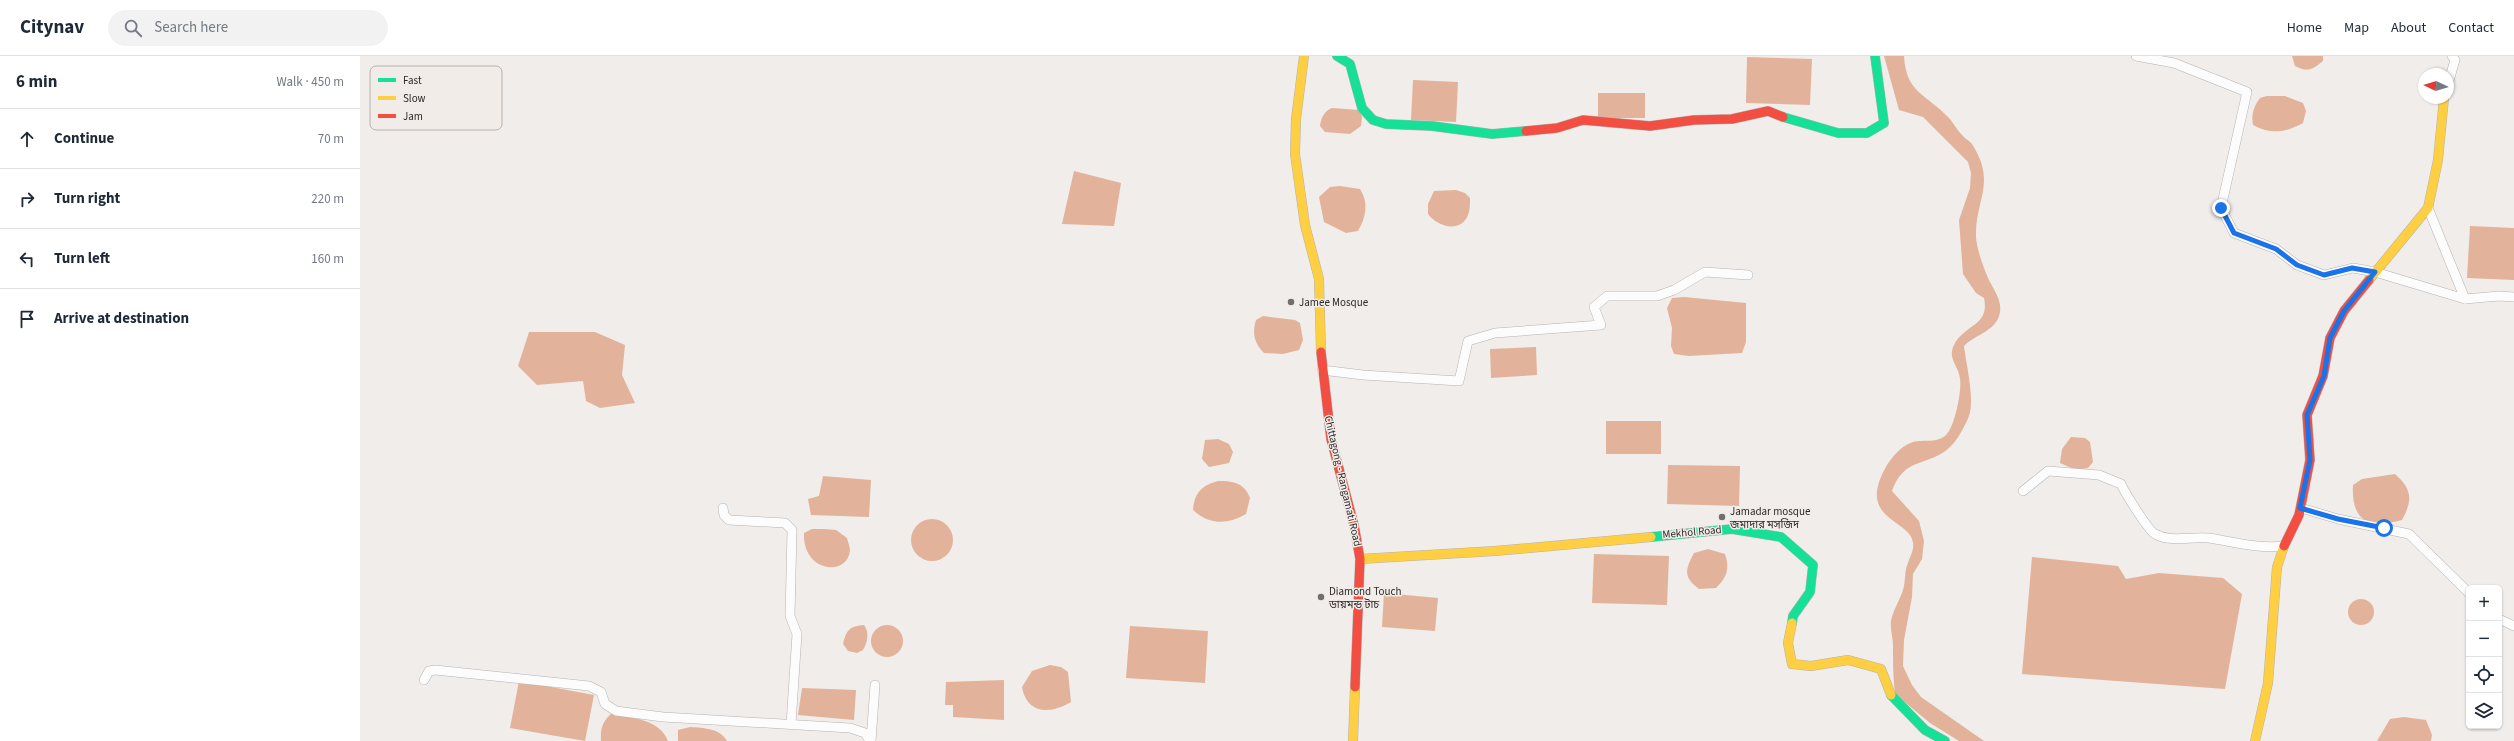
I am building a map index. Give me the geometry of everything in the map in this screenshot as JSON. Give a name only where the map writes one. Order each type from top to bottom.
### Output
[{"type":"main road","name":"Chittagong - Rangamati Road","points":[[1304,56],[1296,119],[1295,154],[1305,225],[1319,279],[1322,370],[1331,439],[1354,525],[1360,559],[1353,741]]},
{"type":"main road","points":[[1337,56],[1345,59],[1350,64],[1362,108],[1374,120],[1386,124],[1432,126],[1492,134],[1557,128],[1583,120],[1650,126],[1694,120],[1732,119],[1768,111],[1792,121],[1838,133],[1867,133],[1884,123],[1875,56]]},
{"type":"main road","points":[[2255,741],[2268,683],[2277,567],[2300,508],[2310,460],[2307,415],[2324,376],[2330,338],[2344,311],[2375,272],[2389,258],[2428,208],[2438,160],[2443,104]]},
{"type":"main road","name":"Mekhol Road","points":[[1360,559],[1495,552],[1724,529],[1781,537],[1813,565],[1810,592],[1794,616],[1788,643],[1792,664],[1811,666],[1848,660],[1881,669],[1892,696],[1925,730],[1945,741]]},
{"type":"street","points":[[2136,56],[2174,63],[2247,92],[2221,208],[2234,233],[2276,249],[2297,265],[2324,275],[2352,268],[2375,272],[2466,299],[2514,297]]},
{"type":"street","points":[[2452,56],[2455,60],[2453,68]]},
{"type":"street","points":[[2428,208],[2466,299]]},
{"type":"street","points":[[1322,370],[1363,375],[1459,381],[1468,341],[1495,333],[1601,325],[1594,307],[1607,296],[1657,296],[1674,290],[1705,272],[1748,275]]},
{"type":"street","points":[[2023,492],[2048,471],[2099,475],[2121,484],[2126,496],[2153,533],[2167,539],[2207,538],[2240,545],[2284,546]]},
{"type":"street","points":[[723,508],[724,515],[729,520],[785,523],[792,530],[790,616],[797,634],[791,724]]},
{"type":"street","points":[[2300,508],[2338,519],[2409,534],[2466,590]]},
{"type":"street","points":[[2502,620],[2514,626]]},
{"type":"street","points":[[424,680],[429,671],[435,670],[589,686],[601,692],[605,704],[616,711],[663,717],[850,728],[865,733],[870,741]]},
{"type":"street","points":[[870,741],[875,684]]},
{"type":"shaded area","points":[[1884,56],[1904,56],[1909,78],[1913,85],[1918,92],[1940,109],[1952,121],[1964,137],[1970,141],[1979,158],[1983,170],[1983,191],[1978,212],[1976,237],[1984,268],[2000,303],[2000,312],[1995,324],[1964,346],[1970,381],[1971,409],[1966,423],[1956,441],[1942,453],[1918,463],[1903,472],[1892,491],[1919,521],[1924,541],[1922,559],[1913,574],[1912,597],[1904,640],[1903,666],[1912,685],[1921,697],[1984,741],[1959,741],[1930,723],[1895,694],[1891,621],[1903,590],[1906,569],[1913,543],[1911,536],[1906,530],[1885,514],[1880,506],[1877,497],[1878,486],[1886,466],[1901,449],[1913,442],[1939,439],[1950,430],[1960,391],[1959,374],[1953,358],[1952,350],[1959,338],[1980,320],[1985,307],[1984,298],[1976,293],[1963,274],[1959,220],[1970,188],[1971,173],[1968,162],[1923,117],[1899,110]]},
{"type":"shaded area","points":[[2292,56],[2323,56],[2323,61],[2307,70],[2295,66]]},
{"type":"shaded area","points":[[1747,57],[1812,59],[1810,105],[1746,103]]},
{"type":"shaded area","points":[[1413,80],[1458,82],[1456,122],[1411,120]]},
{"type":"shaded area","points":[[1598,93],[1645,93],[1645,118],[1598,118]]},
{"type":"shaded area","points":[[2267,96],[2285,96],[2303,103],[2306,111],[2303,123],[2291,129],[2278,131],[2266,130],[2253,125],[2253,114],[2256,104],[2260,98]]},
{"type":"shaded area","points":[[1332,108],[1359,110],[1362,117],[1361,126],[1350,134],[1325,132],[1320,126],[1321,120],[1323,115]]},
{"type":"shaded area","points":[[1074,171],[1121,183],[1114,226],[1062,224]]},
{"type":"shaded area","points":[[1340,186],[1360,189],[1363,194],[1365,200],[1365,215],[1358,231],[1346,233],[1324,222],[1319,197],[1330,187]]},
{"type":"shaded area","points":[[1456,190],[1465,193],[1470,198],[1470,209],[1466,219],[1462,223],[1457,226],[1446,226],[1436,221],[1428,214],[1428,204],[1434,191]]},
{"type":"shaded area","points":[[2470,226],[2514,228],[2514,280],[2467,278]]},
{"type":"shaded area","points":[[1684,297],[1746,303],[1746,342],[1742,353],[1689,356],[1674,354],[1671,346],[1672,328],[1667,308],[1672,298]]},
{"type":"shaded area","points":[[1263,316],[1295,320],[1300,323],[1303,340],[1299,350],[1283,354],[1264,353],[1256,342],[1254,334],[1256,320]]},
{"type":"shaded area","points":[[529,332],[595,332],[625,345],[622,375],[635,403],[600,408],[586,401],[583,381],[537,385],[518,366]]},
{"type":"shaded area","points":[[1536,347],[1537,375],[1491,378],[1490,349]]},
{"type":"shaded area","points":[[1606,421],[1661,421],[1661,454],[1606,454]]},
{"type":"shaded area","points":[[2071,437],[2085,438],[2090,442],[2093,462],[2088,468],[2076,470],[2060,463],[2062,449]]},
{"type":"shaded area","points":[[1218,439],[1229,444],[1233,452],[1229,463],[1209,467],[1202,459],[1205,440]]},
{"type":"shaded area","points":[[1668,465],[1740,466],[1739,506],[1667,504]]},
{"type":"shaded area","points":[[2395,474],[2405,485],[2409,495],[2408,506],[2402,520],[2380,524],[2371,523],[2364,520],[2359,515],[2355,507],[2353,485],[2362,479]]},
{"type":"shaded area","points":[[823,476],[871,480],[869,517],[811,515],[808,499],[819,496]]},
{"type":"shaded area","points":[[1218,481],[1234,482],[1245,489],[1250,498],[1246,514],[1226,522],[1219,522],[1212,521],[1199,515],[1193,510],[1195,498],[1200,490]]},
{"type":"shaded area","points":[[928,519],[936,519],[944,522],[950,528],[953,540],[950,552],[944,558],[936,561],[928,561],[920,558],[914,552],[911,544],[911,536],[914,528],[920,522]]},
{"type":"shaded area","points":[[812,529],[836,530],[847,538],[850,551],[847,560],[841,565],[833,567],[817,563],[810,556],[805,546],[804,533]]},
{"type":"shaded area","points":[[1708,549],[1725,554],[1727,568],[1723,580],[1716,588],[1699,589],[1690,581],[1687,569],[1694,553]]},
{"type":"shaded area","points":[[1594,554],[1669,556],[1667,605],[1592,603]]},
{"type":"shaded area","points":[[2032,557],[2118,566],[2126,579],[2159,573],[2223,578],[2242,594],[2225,689],[2022,674]]},
{"type":"shaded area","points":[[1384,593],[1438,598],[1435,631],[1382,627]]},
{"type":"shaded area","points":[[2361,599],[2370,603],[2374,612],[2370,621],[2361,625],[2352,621],[2348,612],[2352,603]]},
{"type":"shaded area","points":[[864,625],[867,631],[867,638],[863,650],[857,653],[848,651],[843,644],[847,632],[855,626]]},
{"type":"shaded area","points":[[884,625],[890,625],[900,632],[903,641],[902,647],[896,654],[890,657],[884,657],[874,650],[871,644],[871,638],[878,628]]},
{"type":"shaded area","points":[[1130,626],[1208,631],[1205,683],[1126,678]]},
{"type":"shaded area","points":[[1050,665],[1061,667],[1068,672],[1071,702],[1056,709],[1041,710],[1029,703],[1022,687],[1032,671]]},
{"type":"shaded area","points":[[1004,680],[1004,720],[953,717],[953,705],[945,705],[946,682]]},
{"type":"shaded area","points":[[519,681],[594,695],[585,741],[510,728]]},
{"type":"shaded area","points":[[802,688],[856,690],[854,720],[798,715]]},
{"type":"shaded area","points":[[613,712],[652,724],[659,728],[668,741],[601,741],[603,725]]},
{"type":"shaded area","points":[[2404,717],[2426,720],[2432,735],[2431,741],[2377,741],[2390,719]]},
{"type":"shaded area","points":[[690,727],[706,728],[716,731],[720,733],[727,741],[678,741],[678,730]]},
{"type":"traffic: fast","points":[[1337,56],[1350,64],[1362,108],[1373,120],[1386,124],[1432,126],[1492,134],[1526,131]]},
{"type":"traffic: fast","points":[[1783,117],[1838,133],[1867,133],[1884,123],[1875,56]]},
{"type":"traffic: fast","points":[[1651,537],[1732,529],[1781,537],[1813,565],[1810,592],[1793,616],[1792,623]]},
{"type":"traffic: fast","points":[[1891,695],[1925,730],[1945,741]]},
{"type":"traffic: slow","points":[[1304,56],[1296,119],[1295,154],[1305,225],[1319,279],[1321,352]]},
{"type":"traffic: slow","points":[[2369,280],[2428,208],[2438,160],[2443,104]]},
{"type":"traffic: slow","points":[[1360,559],[1495,551],[1651,537]]},
{"type":"traffic: slow","points":[[2255,741],[2268,683],[2277,567],[2284,546]]},
{"type":"traffic: slow","points":[[1792,623],[1788,643],[1792,664],[1811,666],[1848,660],[1881,669],[1891,695]]},
{"type":"traffic: slow","points":[[1353,741],[1355,687]]},
{"type":"traffic: jam","points":[[1526,131],[1557,128],[1583,120],[1650,126],[1694,120],[1732,119],[1768,111],[1783,117]]},
{"type":"traffic: jam","points":[[2284,546],[2299,515],[2310,460],[2307,415],[2323,376],[2330,338],[2344,311],[2369,280]]},
{"type":"traffic: jam","points":[[1321,352],[1331,439],[1354,525],[1360,559],[1355,687]]},
{"type":"place","name":"Jamee Mosque","points":[[1291,302]]},
{"type":"place","name":"Jamadar mosque জমাদার মসজিদ","points":[[1722,517]]},
{"type":"place","name":"Diamond Touch ডায়মন্ড টাচ","points":[[1321,597]]},
{"type":"route","points":[[2221,208],[2234,233],[2276,249],[2297,265],[2324,275],[2352,268],[2375,272],[2344,311],[2330,338],[2324,376],[2307,415],[2310,460],[2300,508],[2338,519],[2384,528]]}]
